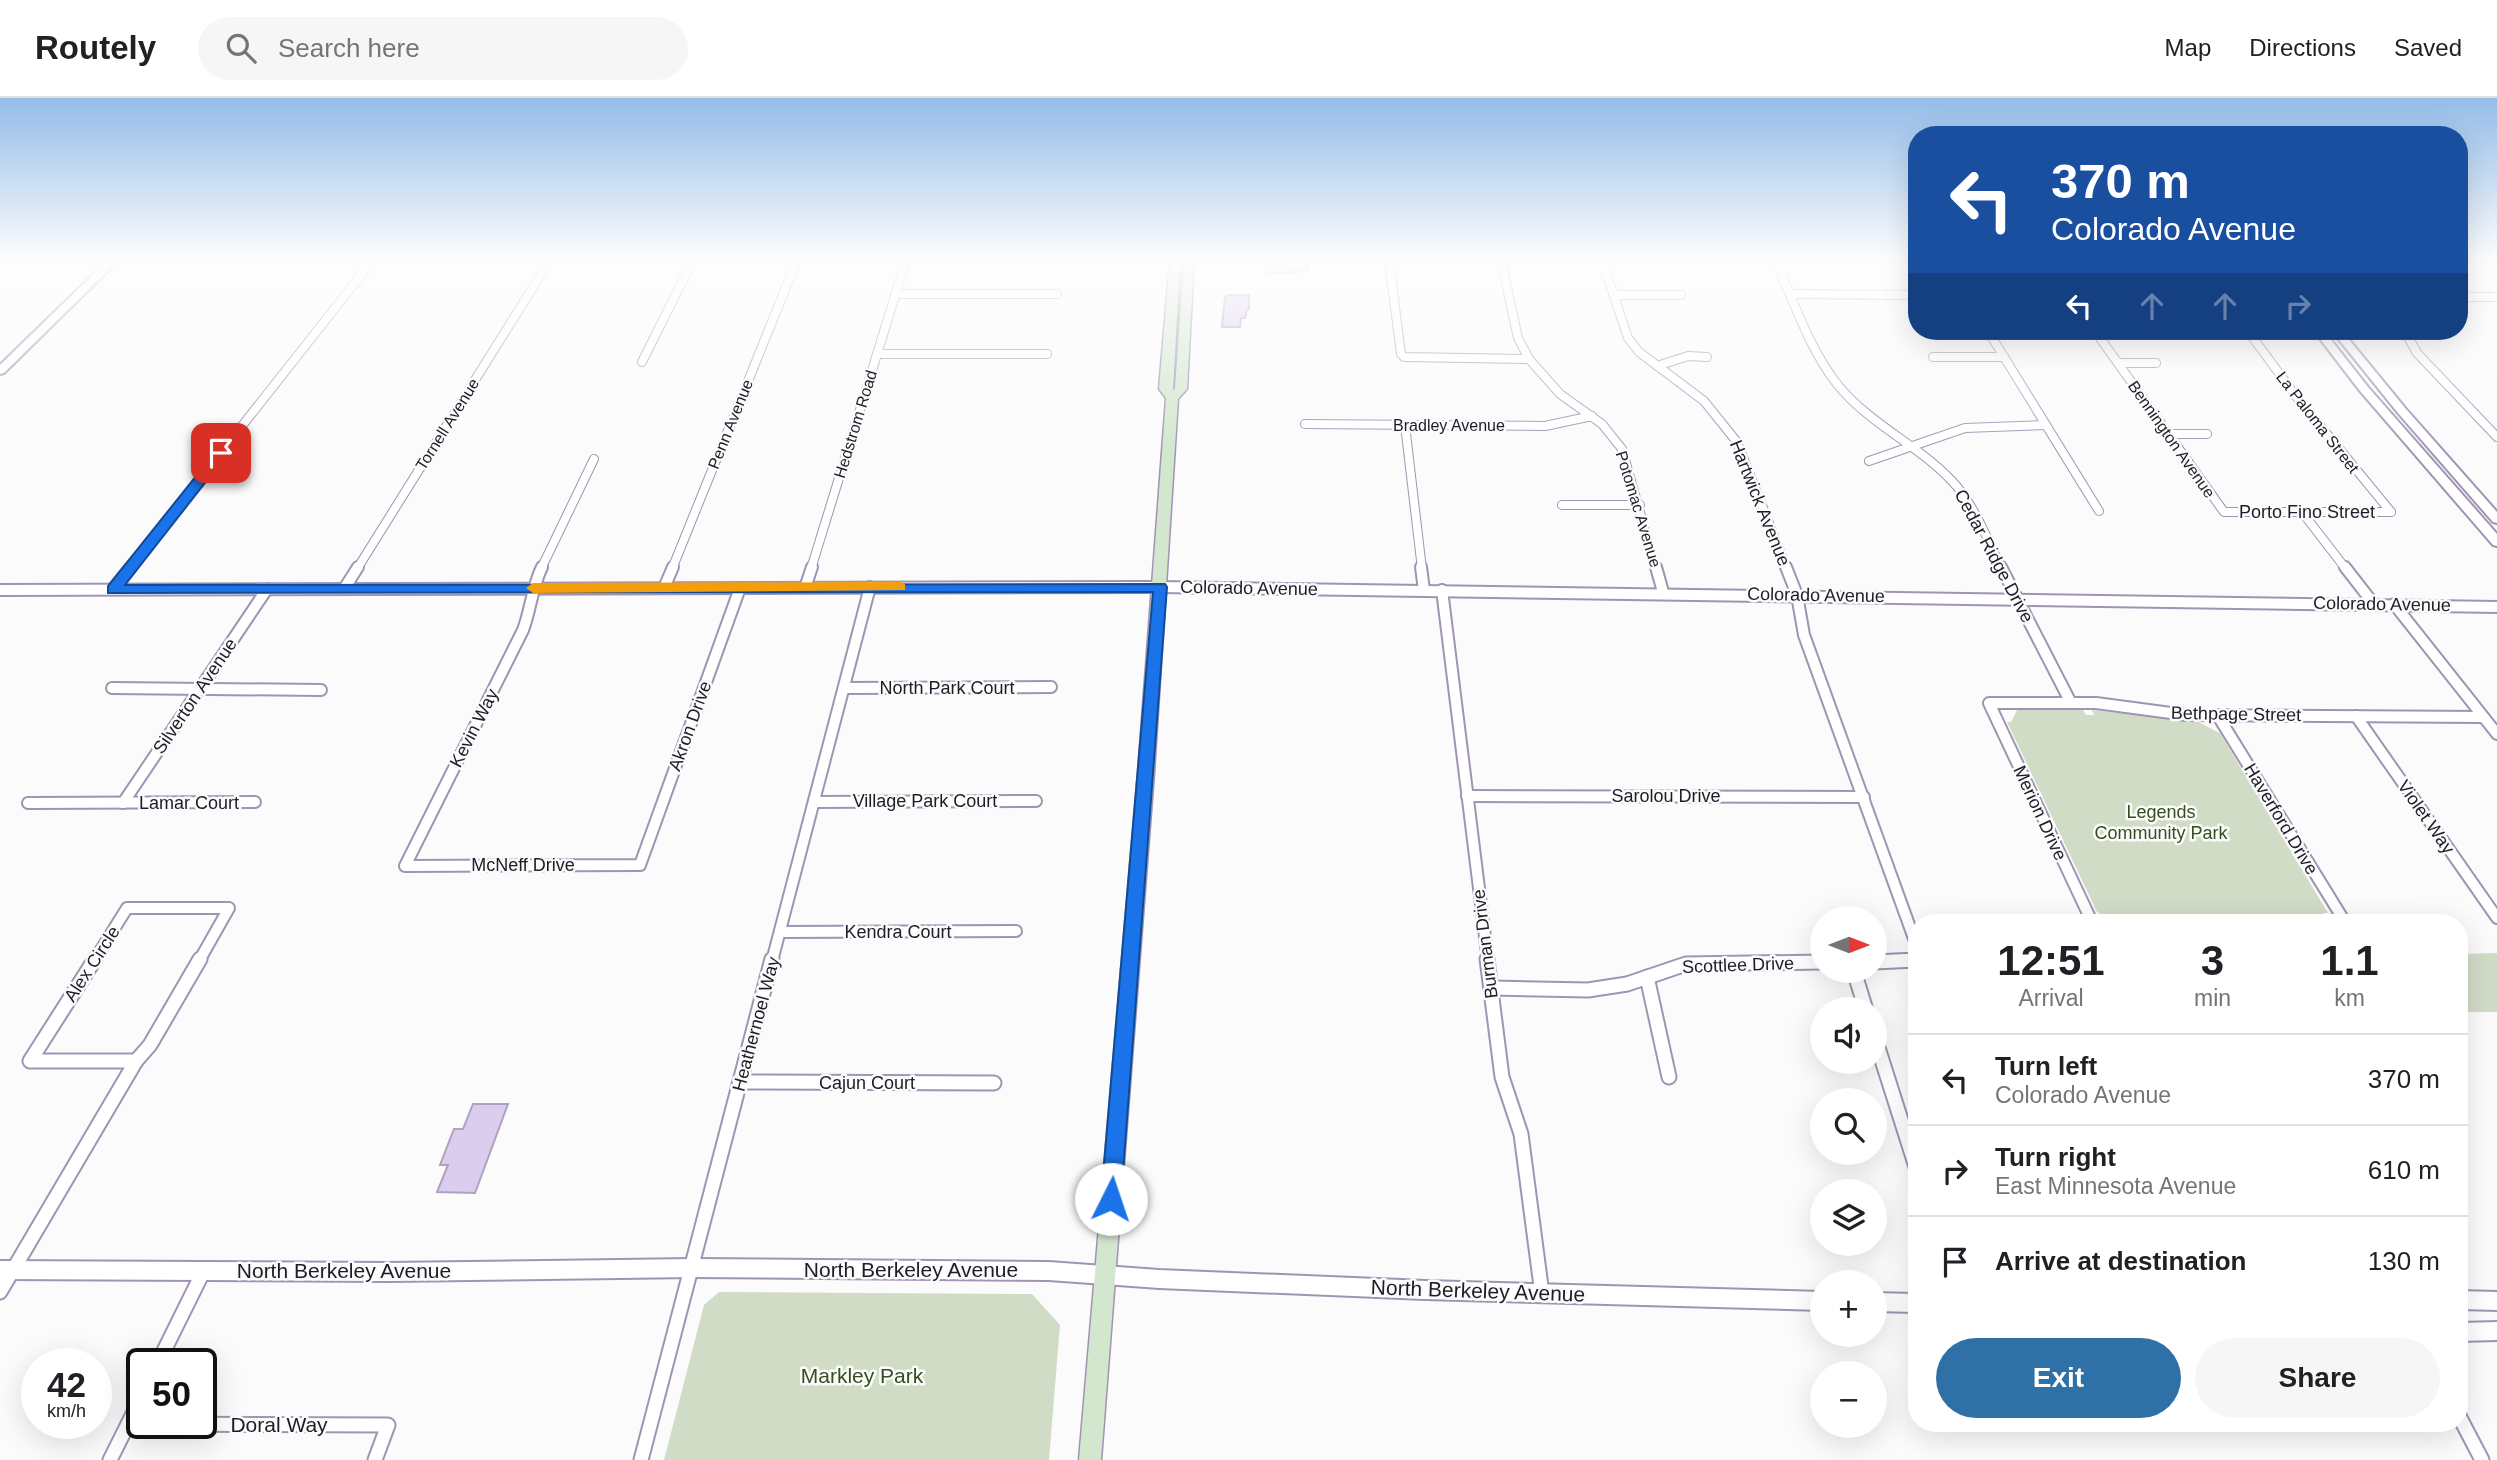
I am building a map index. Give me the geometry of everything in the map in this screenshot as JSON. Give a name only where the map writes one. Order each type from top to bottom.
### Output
[{"type":"main road","points":[[1170,324],[1165,389],[1172,398]]},
{"type":"main road","points":[[1090,1460],[1160,587],[1172,398],[1181,389],[1185,324]]},
{"type":"main road","points":[[1169,330],[1175,344],[1174,359],[1182,361]]},
{"type":"street","points":[[0,371],[49,324]]},
{"type":"street","points":[[113,589],[323,324]]},
{"type":"street","name":"Tornell Avenue","points":[[344,589],[510,324]]},
{"type":"street","points":[[642,362],[661,324]]},
{"type":"street","name":"Penn Avenue","points":[[664,588],[771,324]]},
{"type":"street","name":"Hedstrom Road","points":[[805,587],[886,324]]},
{"type":"street","points":[[1397,324],[1401,354],[1404,357],[1529,359]]},
{"type":"street","name":"Potomac Avenue","points":[[1515,324],[1518,338],[1529,359],[1560,394],[1609,431],[1622,449],[1663,592]]},
{"type":"street","name":"Hartwick Avenue","points":[[1623,324],[1628,338],[1657,366],[1704,401],[1731,431],[1752,475],[1797,595],[1804,635],[1908,921]]},
{"type":"street","name":"Cedar Ridge Drive","points":[[1805,324],[1834,381],[1862,410],[1947,474],[1964,495],[2071,703]]},
{"type":"street","points":[[1994,340],[2099,511]]},
{"type":"street","name":"Bennington Avenue","points":[[2101,340],[2224,512]]},
{"type":"street","name":"La Paloma Street","points":[[2255,340],[2295,395],[2390,512]]},
{"type":"street","points":[[2326,340],[2364,389],[2497,541]]},
{"type":"street","points":[[2344,340],[2402,411],[2497,519]]},
{"type":"street","points":[[2410,340],[2417,353],[2497,437]]},
{"type":"street","points":[[877,354],[1047,354]]},
{"type":"street","points":[[1657,366],[1688,356],[1707,357]]},
{"type":"street","points":[[1933,357],[2004,357]]},
{"type":"street","points":[[2118,363],[2156,363]]},
{"type":"street","name":"Bradley Avenue","points":[[1305,424],[1545,426],[1592,416]]},
{"type":"street","points":[[1405,425],[1424,590]]},
{"type":"street","points":[[1869,461],[1965,428],[2046,425]]},
{"type":"street","points":[[2169,434],[2207,434]]},
{"type":"street","name":"Kevin Way","points":[[405,866],[523,630],[532,605],[534,588],[594,459]]},
{"type":"street","points":[[1562,505],[1640,505]]},
{"type":"street","name":"Porto Fino Street","points":[[2224,512],[2390,512]]},
{"type":"street","points":[[2302,512],[2373,603]]},
{"type":"street","name":"Heathernoel Way","points":[[641,1460],[870,587]]},
{"type":"street","name":"Colorado Avenue","points":[[0,590],[1160,587],[1663,592],[2497,607]]},
{"type":"street","name":"Akron Drive","points":[[640,864],[740,588]]},
{"type":"street","name":"Silverton Avenue","points":[[123,803],[267,589]]},
{"type":"street","name":"Burman Drive","points":[[1442,590],[1502,1077],[1521,1134],[1542,1294]]},
{"type":"street","points":[[2395,604],[2497,734]]},
{"type":"street","name":"North Park Court","points":[[844,688],[1051,687]]},
{"type":"street","points":[[113,688],[321,690]]},
{"type":"street","name":"Bethpage Street","points":[[1989,703],[2118,705],[2182,715],[2483,717]]},
{"type":"street","name":"Merion Drive","points":[[1989,703],[2088,914]]},
{"type":"street","name":"Haverford Drive","points":[[2218,716],[2339,914]]},
{"type":"street","name":"Violet Way","points":[[2356,716],[2497,918]]},
{"type":"street","name":"Sarolou Drive","points":[[1467,796],[1864,797]]},
{"type":"street","name":"Village Park Court","points":[[814,802],[1036,801]]},
{"type":"street","name":"Lamar Court","points":[[28,803],[255,802]]},
{"type":"street","name":"McNeff Drive","points":[[405,866],[640,864]]},
{"type":"street","name":"Alex Circle","points":[[0,1292],[7,1270],[136,1062],[150,1045],[229,908],[127,908],[30,1061],[136,1062]]},
{"type":"street","name":"Kendra Court","points":[[780,932],[1016,931]]},
{"type":"street","points":[[1887,961],[1908,960]]},
{"type":"street","name":"Scottlee Drive","points":[[1491,988],[1588,990],[1698,963],[1810,962]]},
{"type":"street","points":[[1647,977],[1669,1077]]},
{"type":"street","points":[[1886,1074],[1908,1142]]},
{"type":"street","name":"Cajun Court","points":[[741,1082],[994,1083]]},
{"type":"street","name":"North Berkeley Avenue","points":[[7,1270],[203,1272],[693,1268],[1049,1271],[1105,1276],[1542,1294],[1810,1301]]},
{"type":"street","points":[[165,1348],[203,1272]]},
{"type":"street","points":[[2468,1300],[2497,1301]]},
{"type":"street","points":[[1887,1302],[1908,1303]]},
{"type":"street","points":[[2468,1332],[2497,1331]]},
{"type":"street","name":"Doral Way","points":[[217,1424],[388,1425],[375,1460]]},
{"type":"street","points":[[110,1460],[126,1428]]},
{"type":"street","points":[[2467,1432],[2482,1460]]},
{"type":"green space","name":"Legends Community Park","points":[[2017,710],[2083,710],[2086,715],[2094,715],[2092,710],[2198,722],[2220,733],[2328,913],[2097,912],[2007,722],[2011,722]]},
{"type":"green space","points":[[2497,953],[2497,1012],[2468,1012],[2468,954]]},
{"type":"green space","name":"Markley Park","points":[[719,1292],[1032,1294],[1060,1325],[1049,1460],[664,1460],[704,1305]]},
{"type":"building","points":[[1222,324],[1240,324],[1240,327],[1222,327]]},
{"type":"building","points":[[473,1104],[508,1104],[475,1193],[437,1192],[448,1165],[440,1165],[454,1129],[463,1129]]},
{"type":"slow traffic","points":[[533,588],[900,587]]},
{"type":"route","points":[[221,453],[113,589],[1160,587],[1111,1199]]}]
